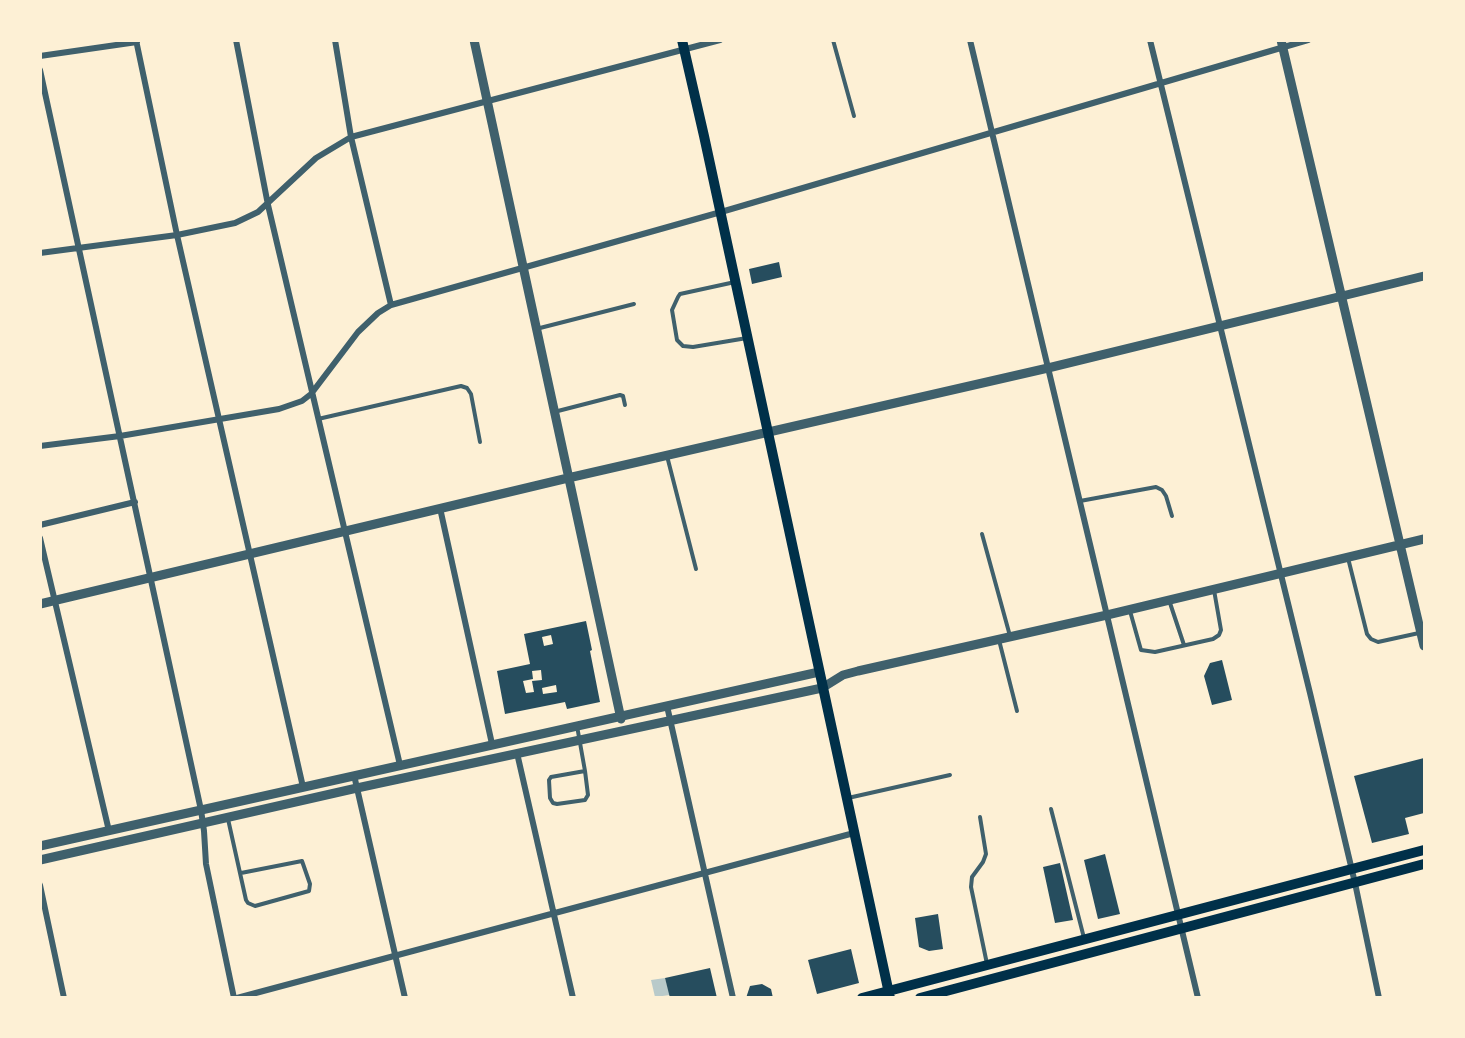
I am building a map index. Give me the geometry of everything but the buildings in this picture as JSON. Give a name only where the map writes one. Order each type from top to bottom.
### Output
[{"type":"main road","points":[[683,45],[889,994]]},
{"type":"main road","points":[[862,998],[889,994],[987,965],[1425,850]]},
{"type":"main road","points":[[920,998],[1425,864]]},
{"type":"street","points":[[236,40],[268,205],[400,765]]},
{"type":"street","points":[[335,40],[351,137],[391,305]]},
{"type":"street","points":[[474,40],[624,731]]},
{"type":"street","points":[[40,254],[235,223],[268,205],[316,158],[351,137],[683,45],[720,40]]},
{"type":"street","points":[[970,40],[1198,998]]},
{"type":"street","points":[[1150,40],[1352,870],[1379,998]]},
{"type":"street","points":[[40,447],[279,409],[302,401],[311,394],[358,332],[378,313],[391,305],[1162,84],[1282,44],[1308,40]]},
{"type":"street","points":[[40,56],[136,41],[177,234],[303,787]]},
{"type":"street","points":[[1282,44],[1425,645]]},
{"type":"street","points":[[40,70],[201,810],[206,864],[236,998],[854,833]]},
{"type":"street","points":[[40,604],[568,478],[1048,368],[1425,276]]},
{"type":"street","points":[[40,525],[135,502]]},
{"type":"street","points":[[440,508],[492,744]]},
{"type":"street","points":[[40,538],[109,831]]},
{"type":"street","points":[[40,860],[357,788],[822,688],[843,675],[858,671],[1107,615],[1425,539]]},
{"type":"street","points":[[40,846],[819,672]]},
{"type":"street","points":[[667,706],[733,998]]},
{"type":"street","points":[[517,753],[573,998]]},
{"type":"street","points":[[354,775],[405,998]]},
{"type":"street","points":[[40,885],[64,998]]},
{"type":"lane","points":[[833,40],[854,116]]},
{"type":"lane","points":[[736,282],[678,297],[672,310],[677,340],[683,346],[693,347],[748,338]]},
{"type":"lane","points":[[536,329],[634,304]]},
{"type":"lane","points":[[317,420],[460,386],[467,388],[471,394],[480,442]]},
{"type":"lane","points":[[554,412],[620,395],[623,396],[625,405]]},
{"type":"lane","points":[[667,455],[696,569]]},
{"type":"lane","points":[[1080,501],[1156,487],[1166,496],[1172,516]]},
{"type":"lane","points":[[981,534],[1010,637]]},
{"type":"lane","points":[[1347,558],[1367,634],[1371,639],[1378,642],[1421,632]]},
{"type":"lane","points":[[1130,609],[1141,650],[1155,652],[1213,639],[1219,635],[1221,630],[1214,590]]},
{"type":"lane","points":[[1169,600],[1184,645]]},
{"type":"lane","points":[[999,639],[1017,711]]},
{"type":"lane","points":[[577,725],[579,740],[585,771],[588,792],[585,800],[553,803],[548,784],[551,777],[585,771]]},
{"type":"lane","points":[[847,798],[950,775]]},
{"type":"lane","points":[[1051,809],[1084,939]]},
{"type":"lane","points":[[228,817],[240,873],[246,900],[251,905],[309,891],[310,884],[302,861],[240,873]]},
{"type":"lane","points":[[980,818],[986,854],[972,877],[971,887],[987,965]]},
{"type":"shaded area","points":[[665,978],[670,995],[655,997],[651,980]]}]
